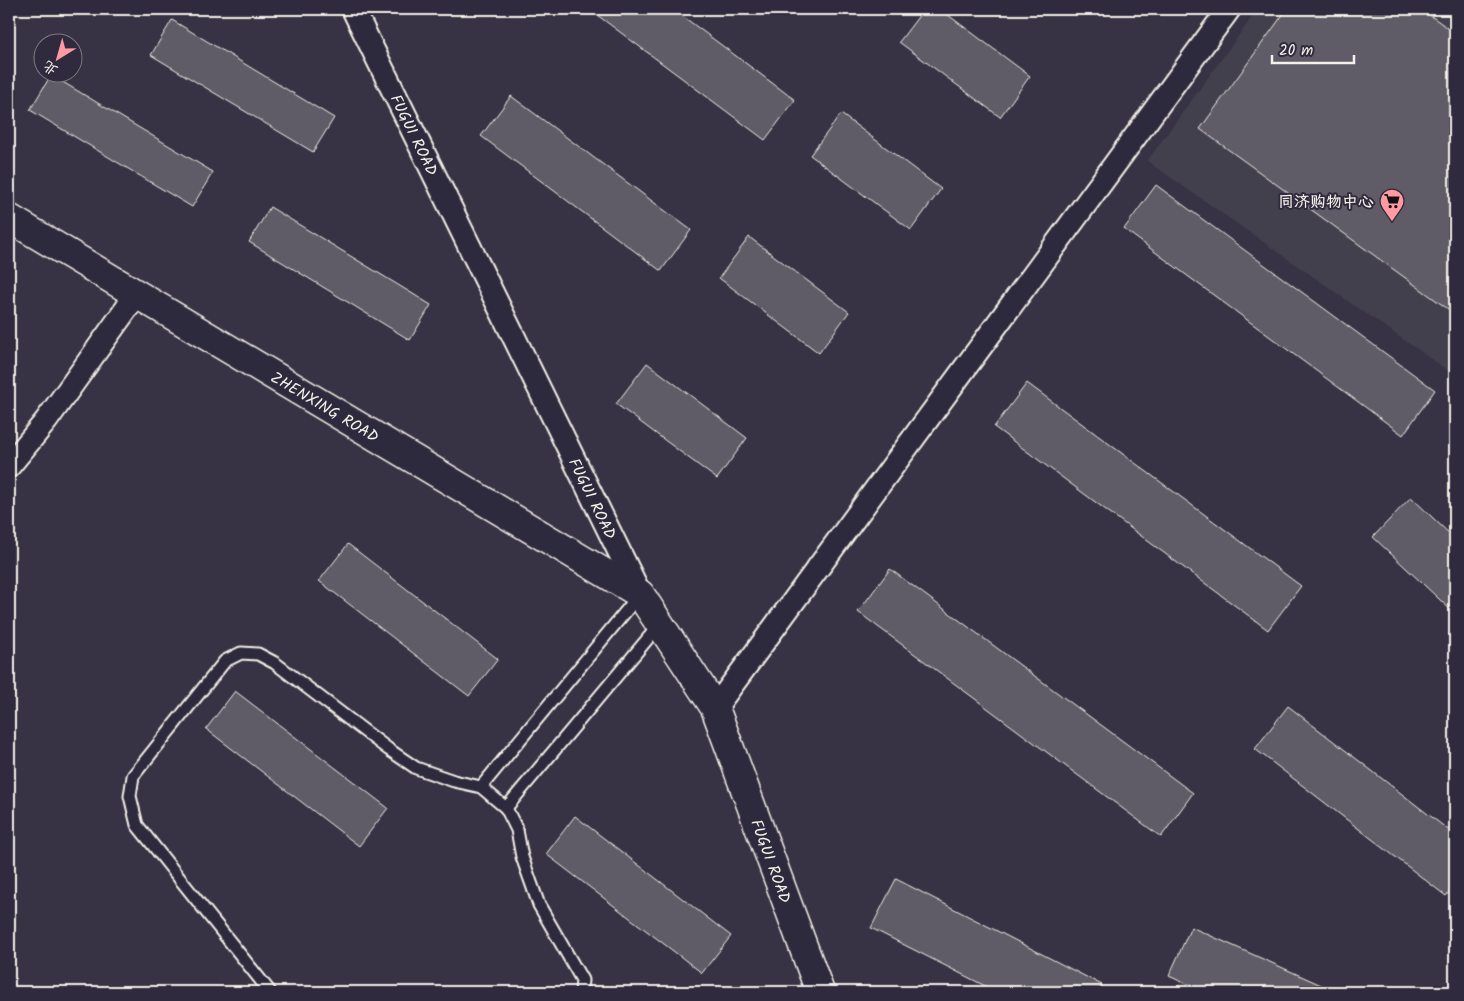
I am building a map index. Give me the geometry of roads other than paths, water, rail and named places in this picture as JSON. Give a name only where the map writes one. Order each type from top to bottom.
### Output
[{"type":"street","name":"FUGUI ROAD","points":[[353,9],[640,594],[716,708],[820,992]]},
{"type":"street","points":[[716,708],[1229,9]]},
{"type":"street","name":"ZHENXING ROAD","points":[[9,218],[640,594]]},
{"type":"street","points":[[9,466],[46,421],[137,294]]},
{"type":"lane","points":[[481,787],[640,594]]},
{"type":"lane","points":[[506,808],[660,624]]},
{"type":"lane","points":[[270,992],[137,825],[130,796],[133,776],[225,662],[241,653],[258,654],[275,664],[416,768],[454,781],[481,787],[506,808],[518,830],[522,857],[540,905],[582,980],[581,992]]},
{"type":"place","name":"同济购物中心","points":[[1392,222]]}]
